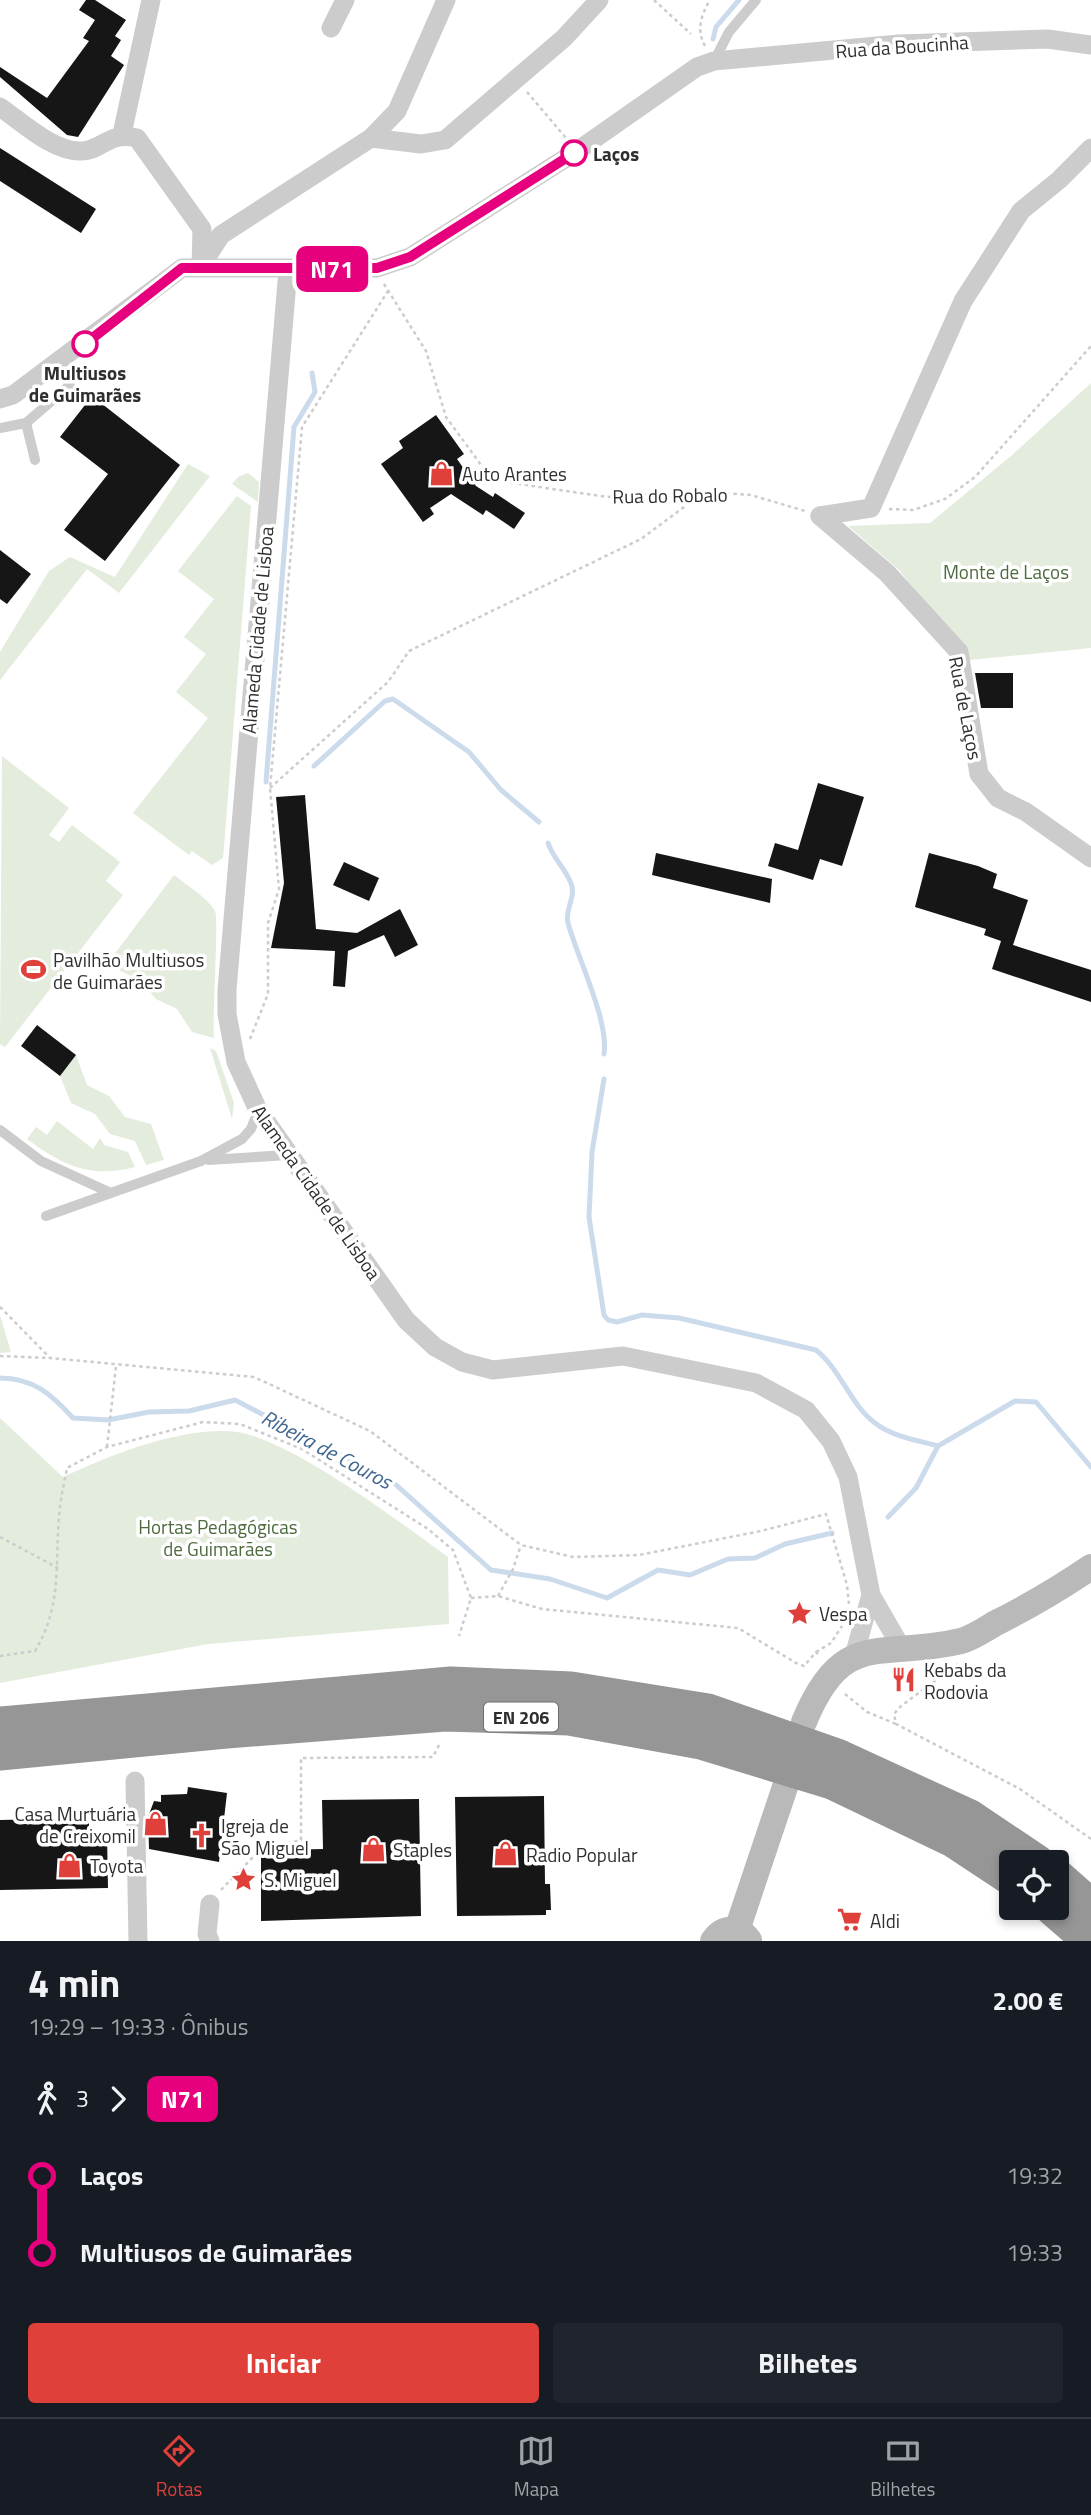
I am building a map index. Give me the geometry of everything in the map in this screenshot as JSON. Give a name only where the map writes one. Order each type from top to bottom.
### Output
[{"type":"highway","name":"EN 206","points":[[0,1724],[451,1684],[570,1689],[708,1712],[837,1756],[970,1817],[1019,1850]]},
{"type":"highway","name":"EN 206","points":[[0,1753],[226,1731],[445,1714],[569,1718],[701,1742],[832,1782],[953,1840],[999,1870]]},
{"type":"highway","points":[[1069,1886],[1091,1906]]},
{"type":"highway","points":[[1066,1920],[1090,1941]]},
{"type":"street","points":[[122,134],[151,0]]},
{"type":"street","points":[[331,28],[345,0]]},
{"type":"street","points":[[201,266],[221,235],[371,138],[397,111],[446,0]]},
{"type":"street","points":[[371,138],[421,144],[445,140],[564,38],[599,0]]},
{"type":"street","name":"Rua da Boucinha","points":[[714,61],[899,44],[1048,39],[1091,46]]},
{"type":"street","points":[[0,399],[13,395],[83,345],[182,268],[377,268],[410,257],[577,151],[696,67],[714,61]]},
{"type":"street","points":[[0,107],[56,145],[82,152],[122,134],[137,138],[202,229],[201,266]]},
{"type":"street","points":[[820,516],[871,508],[963,301],[1021,211],[1059,180],[1091,148]]},
{"type":"street","name":"Alameda Cidade de Lisboa","points":[[288,270],[227,990],[227,1014],[238,1068],[258,1110],[287,1155],[406,1320],[435,1347],[462,1362],[493,1370],[623,1356],[756,1383],[806,1410],[831,1441],[848,1476],[870,1595],[901,1647]]},
{"type":"street","name":"Rua de Laços","points":[[820,516],[887,573],[959,652],[979,774],[998,798],[1026,812],[1091,858]]},
{"type":"street","points":[[804,1722],[817,1692],[833,1671],[854,1656],[901,1647],[962,1641],[1047,1597],[1091,1567]]},
{"type":"street","name":"Alameda Cidade de Lisboa","points":[[854,1656],[870,1595]]},
{"type":"street","points":[[135,1781],[138,1941]]},
{"type":"street","points":[[713,1941],[725,1930],[743,1935],[786,1784]]},
{"type":"street","points":[[210,1904],[207,1934],[210,1941]]},
{"type":"lane","points":[[714,61],[729,32],[756,0]]},
{"type":"lane","points":[[0,428],[26,423],[70,385]]},
{"type":"lane","points":[[26,423],[35,460]]},
{"type":"lane","points":[[46,1216],[201,1161],[242,1139],[251,1129],[258,1110]]},
{"type":"lane","points":[[0,1130],[41,1161],[111,1194]]},
{"type":"lane","points":[[201,1161],[242,1156],[287,1155]]},
{"type":"path","points":[[654,0],[691,34]]},
{"type":"path","points":[[710,0],[701,15],[701,39],[714,61]]},
{"type":"path","points":[[517,80],[577,151]]},
{"type":"path","name":"Rua do Robalo","points":[[377,268],[388,291],[426,351],[446,417],[492,480],[607,497],[694,491],[751,495],[820,516]]},
{"type":"path","points":[[238,1068],[268,994],[268,923],[279,889],[270,788],[302,428],[388,291]]},
{"type":"path","points":[[871,508],[913,510],[946,499],[975,477],[1091,346]]},
{"type":"path","points":[[270,788],[388,682],[410,651],[642,539],[684,507],[694,491]]},
{"type":"path","points":[[0,1307],[50,1358]]},
{"type":"path","points":[[0,1356],[50,1358],[254,1377],[370,1431],[521,1545],[573,1557],[639,1555],[761,1531],[826,1514],[847,1585],[850,1615]]},
{"type":"path","points":[[107,1447],[116,1366]]},
{"type":"path","points":[[0,1656],[34,1651],[49,1627],[58,1568],[59,1516],[67,1468],[107,1447],[203,1422],[240,1424],[290,1444],[428,1529],[453,1550],[471,1598],[459,1636]]},
{"type":"path","points":[[0,1537],[58,1568]]},
{"type":"path","points":[[498,1595],[509,1578],[521,1545]]},
{"type":"path","points":[[471,1598],[498,1595],[542,1609],[738,1628],[804,1666],[816,1652],[831,1643],[844,1624]]},
{"type":"path","points":[[816,1652],[822,1658]]},
{"type":"path","points":[[895,1724],[894,1714],[901,1706],[964,1661]]},
{"type":"path","points":[[844,1693],[867,1712],[1020,1789],[1091,1839]]},
{"type":"path","points":[[210,1904],[224,1885],[261,1850],[301,1840],[302,1758],[433,1757],[440,1743]]},
{"type":"green space","name":"Monte de Laços","points":[[1091,383],[1091,648],[969,660],[899,570],[848,526],[930,523],[1011,456]]},
{"type":"green space","points":[[188,464],[210,476],[119,593],[87,569],[0,680],[0,652],[49,571],[70,557],[115,577]]},
{"type":"green space","points":[[248,473],[259,482],[258,502],[232,484],[238,477]]},
{"type":"green space","points":[[237,496],[251,506],[223,858],[212,865],[192,851],[189,855],[133,813],[208,718],[176,692],[206,654],[184,637],[214,599],[178,571]]},
{"type":"green space","name":"Pavilhão Multiusos de Guimarães","points":[[2,756],[69,808],[49,835],[59,842],[72,825],[120,862],[106,881],[123,895],[5,1047],[0,1044]]},
{"type":"green space","points":[[174,875],[202,896],[215,911],[214,1038],[192,1032],[177,1009],[156,999],[140,981],[119,970],[110,960]]},
{"type":"green space","points":[[210,1048],[216,1051],[234,1103],[232,1119]]},
{"type":"green space","points":[[76,1055],[87,1085],[109,1096],[125,1117],[151,1124],[164,1160],[146,1165],[135,1141],[110,1134],[95,1114],[71,1103],[60,1076]]},
{"type":"green space","points":[[57,1121],[93,1149],[100,1138],[104,1145],[128,1152],[135,1167],[104,1171],[77,1167],[52,1156],[27,1139],[36,1127],[47,1135]]},
{"type":"green space","points":[[0,1315],[11,1352],[0,1353]]},
{"type":"green space","name":"Hortas Pedagógicas de Guimarães","points":[[0,1418],[63,1477],[125,1451],[194,1433],[237,1432],[260,1438],[287,1450],[346,1485],[448,1557],[449,1624],[208,1644],[0,1683]]},
{"type":"building","points":[[86,0],[95,0],[126,20],[115,36],[121,40],[111,56],[124,65],[78,137],[67,135],[0,77],[0,67],[47,98],[89,41],[83,38],[95,20],[79,10]]},
{"type":"building","points":[[0,148],[96,209],[81,233],[0,181]]},
{"type":"building","points":[[92,396],[180,465],[105,561],[64,530],[108,474],[60,437]]},
{"type":"building","points":[[436,415],[464,454],[457,459],[476,486],[493,497],[495,493],[525,513],[514,529],[486,510],[483,515],[451,494],[430,508],[434,514],[423,522],[381,464],[403,448],[399,441]]},
{"type":"building","points":[[0,550],[31,574],[7,604],[0,599]]},
{"type":"building","points":[[975,673],[1013,673],[1013,708],[981,708]]},
{"type":"building","points":[[818,783],[864,797],[842,866],[820,859],[813,880],[768,866],[775,843],[798,850]]},
{"type":"building","points":[[305,795],[316,929],[357,933],[400,909],[418,945],[395,957],[384,935],[348,951],[345,987],[333,986],[335,951],[271,948],[284,883],[276,797]]},
{"type":"building","points":[[656,853],[772,879],[770,903],[652,875]]},
{"type":"building","points":[[929,853],[997,874],[993,888],[1028,900],[1013,945],[1091,970],[1091,1002],[992,969],[1001,941],[984,935],[986,929],[915,907]]},
{"type":"building","points":[[344,862],[379,878],[369,901],[333,885]]},
{"type":"building","points":[[37,1025],[76,1055],[60,1076],[21,1046]]},
{"type":"building","name":"Igreja de São Miguel","points":[[188,1787],[227,1793],[219,1862],[149,1849],[148,1817],[154,1801],[161,1802],[161,1795],[187,1794]]},
{"type":"building","points":[[544,1796],[545,1884],[550,1884],[551,1910],[546,1910],[546,1915],[457,1916],[455,1797]]},
{"type":"building","points":[[419,1799],[421,1916],[261,1921],[261,1856],[279,1856],[279,1850],[323,1849],[322,1800]]},
{"type":"building","points":[[89,1818],[89,1834],[107,1834],[108,1888],[0,1890],[0,1820]]},
{"type":"waterway","points":[[713,39],[716,27],[739,0]]},
{"type":"waterway","points":[[266,782],[294,427],[315,392],[312,373]]},
{"type":"waterway","points":[[314,766],[385,701],[393,699],[469,752],[501,790],[539,822]]},
{"type":"waterway","points":[[548,843],[572,887],[567,918],[602,1024],[604,1054]]},
{"type":"waterway","points":[[604,1079],[592,1152],[589,1217],[604,1315],[608,1320],[617,1322],[642,1315],[679,1318],[816,1350],[875,1423],[897,1435],[938,1446]]},
{"type":"waterway","name":"Ribeira de Couros","points":[[0,1378],[23,1381],[41,1389],[73,1418],[108,1420],[149,1412],[189,1411],[235,1400],[394,1483],[491,1570],[550,1579],[607,1598],[658,1570],[690,1575],[728,1559],[755,1558],[785,1544],[832,1533]]},
{"type":"waterway","name":"Ribeira de Couros","points":[[888,1517],[916,1488],[938,1446],[1015,1401],[1036,1402],[1091,1467]]},
{"type":"bus line","name":"N71","points":[[85,344],[182,268],[377,268],[410,257],[574,153]]},
{"type":"place","name":"Laços","points":[[574,153]]},
{"type":"place","name":"Multiusos de Guimarães","points":[[85,344]]},
{"type":"place","name":"Auto Arantes","points":[[442,473]]},
{"type":"place","name":"Pavilhão Multiusos de Guimarães","points":[[33,970]]},
{"type":"place","name":"Vespa","points":[[799,1613]]},
{"type":"place","name":"Kebabs da Rodovia","points":[[904,1680]]},
{"type":"place","name":"Casa Murtuária de Creixomil","points":[[156,1824]]},
{"type":"place","name":"Igreja de São Miguel","points":[[201,1836]]},
{"type":"place","name":"Staples","points":[[373,1849]]},
{"type":"place","name":"Radio Popular","points":[[506,1854]]},
{"type":"place","name":"Toyota","points":[[70,1865]]},
{"type":"place","name":"S. Miguel","points":[[244,1879]]},
{"type":"place","name":"Aldi","points":[[850,1920]]}]
